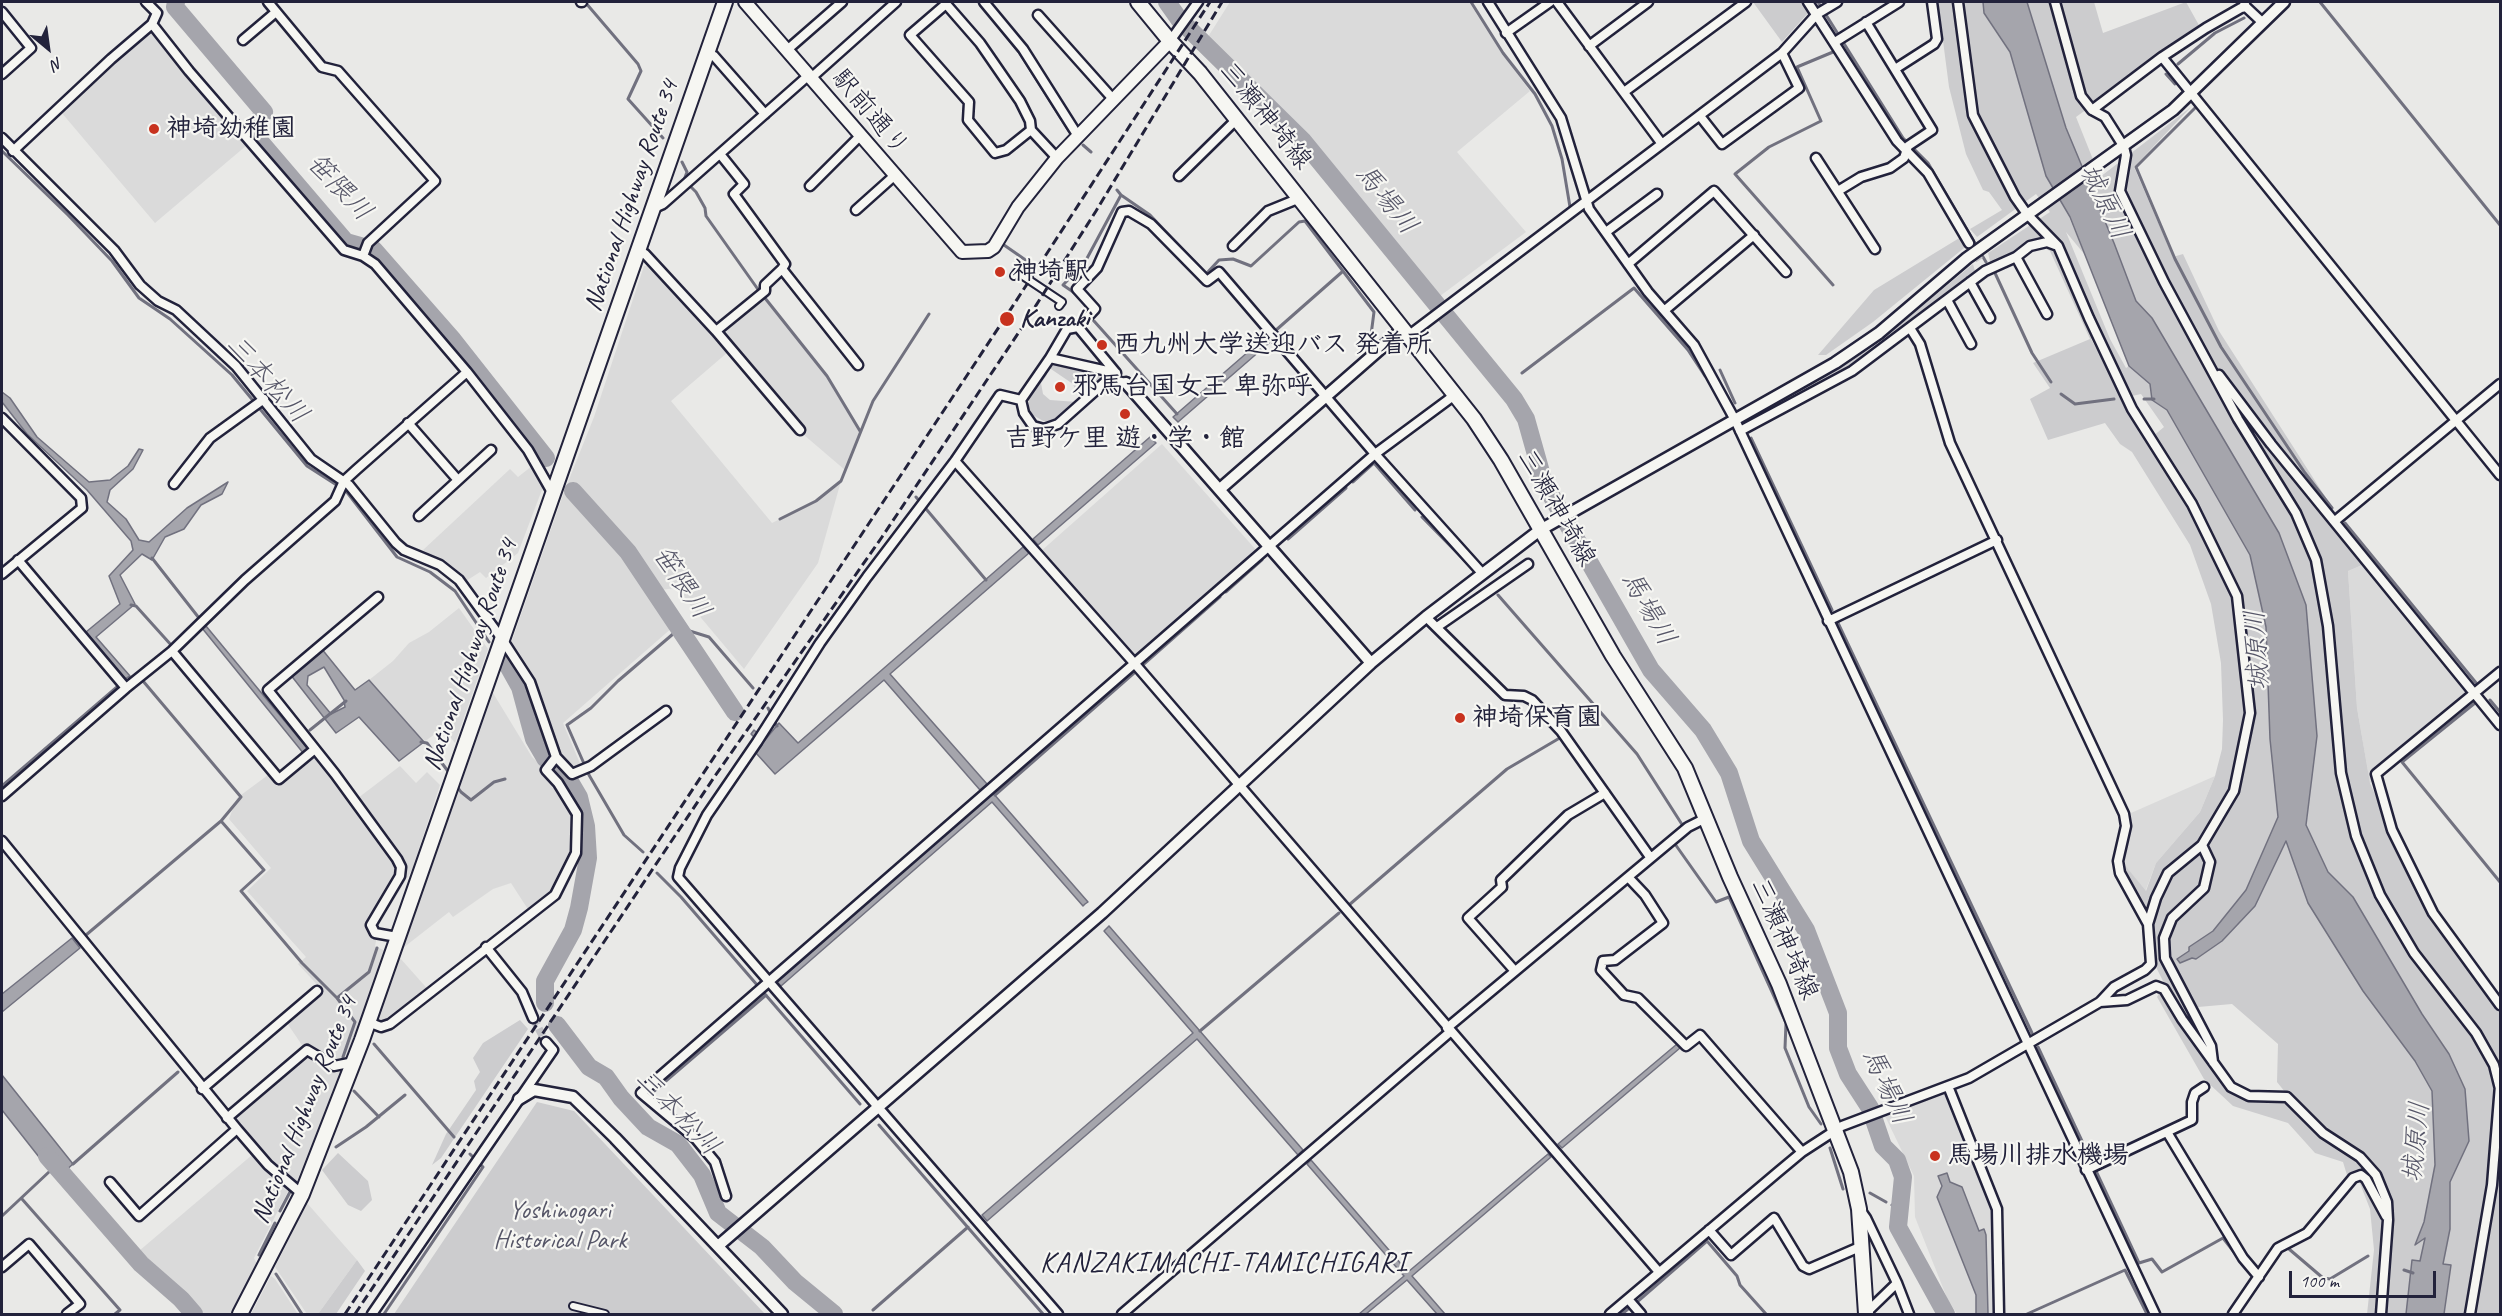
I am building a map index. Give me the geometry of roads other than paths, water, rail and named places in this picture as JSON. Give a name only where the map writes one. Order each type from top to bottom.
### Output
[{"type":"main road","name":"National Highway Route 34","points":[[240,1314],[302,1194],[354,1062],[725,2]]},
{"type":"main road","name":"駅前通り","points":[[746,2],[962,252],[988,252],[994,247],[1018,207],[1057,158]]},
{"type":"main road","name":"三瀬神埼線","points":[[1138,2],[1174,36],[1194,65],[1456,394],[1546,526],[1614,656],[1685,768],[1779,984],[1851,1172],[1862,1246],[1865,1314]]},
{"type":"main road","points":[[1057,158],[1174,36]]},
{"type":"street","points":[[13,151],[111,59],[152,24],[157,13],[146,2]]},
{"type":"street","points":[[268,2],[322,67],[338,71],[435,181],[368,243],[363,256]]},
{"type":"street","points":[[654,208],[663,204],[683,187],[896,2]]},
{"type":"street","points":[[984,2],[1023,49],[1078,136]]},
{"type":"street","points":[[1174,36],[1198,2]]},
{"type":"street","points":[[1488,2],[1561,118],[1586,201],[1648,292],[1694,345],[1735,420],[2155,1314]]},
{"type":"street","points":[[1506,33],[1550,2]]},
{"type":"street","points":[[1557,2],[1662,144]]},
{"type":"street","points":[[1589,46],[1648,2]]},
{"type":"street","points":[[1624,92],[1746,2]]},
{"type":"street","points":[[1808,2],[1897,141],[1908,146],[1928,173],[1969,243]]},
{"type":"street","points":[[1220,489],[1326,396],[1405,332],[1451,303],[1700,116],[1782,53],[1817,14],[1837,2]]},
{"type":"street","points":[[1835,42],[1899,2]]},
{"type":"street","points":[[1895,69],[1934,44],[1938,39],[1932,2]]},
{"type":"street","points":[[1610,1314],[1802,1152],[1842,1126],[1969,1078],[2100,1002],[2114,987],[2151,964],[2148,924],[2156,898],[2168,873],[2202,845],[2234,791],[2250,713],[2237,596],[2192,504],[2132,409],[2058,246],[2027,214],[2015,197],[1973,115],[1958,2]]},
{"type":"street","points":[[2055,2],[2081,96],[2092,110],[2105,117],[2126,155],[2120,191],[2164,282],[2238,419],[2296,513],[2316,560],[2328,626],[2341,773],[2356,836],[2380,895],[2414,953],[2476,1033],[2494,1065],[2500,1087],[2492,1185],[2470,1314]]},
{"type":"street","points":[[722,1242],[752,1222],[879,1107],[1102,913],[1371,663],[1426,616],[1546,526],[1835,363],[1870,339],[1967,258],[2173,110],[2284,2]]},
{"type":"street","points":[[787,50],[836,4]]},
{"type":"street","points":[[1031,130],[1006,150],[994,153],[968,120],[969,102],[909,35],[946,4],[980,43],[1020,101],[1030,121],[1031,130],[1057,158]]},
{"type":"street","points":[[2092,110],[2162,57],[2245,4],[2262,22]]},
{"type":"street","points":[[2,12],[31,48],[2,74]]},
{"type":"street","points":[[243,40],[276,12]]},
{"type":"street","points":[[1038,15],[1113,99]]},
{"type":"street","points":[[1838,191],[1861,177],[1890,168],[1904,158],[1908,146],[1932,130],[1866,22]]},
{"type":"street","points":[[152,24],[189,71],[344,250],[363,256],[375,264],[467,372],[528,450],[553,494]]},
{"type":"street","points":[[707,52],[714,56],[765,114]]},
{"type":"street","points":[[1700,116],[1722,144],[1799,88],[1782,53]]},
{"type":"street","points":[[2162,57],[2500,475]]},
{"type":"street","points":[[1179,176],[1237,119]]},
{"type":"street","points":[[810,186],[860,136]]},
{"type":"street","points":[[2,138],[114,250],[140,285],[158,301],[176,310],[236,366],[311,459],[344,482],[404,550],[440,565],[459,580],[530,682],[556,757],[572,774],[591,766],[666,711]]},
{"type":"street","points":[[716,331],[762,294],[765,285],[785,264],[734,194],[744,184],[720,154]]},
{"type":"street","points":[[1816,158],[1875,249]]},
{"type":"street","points":[[856,210],[894,176]]},
{"type":"street","points":[[1628,264],[1714,191],[1786,272]]},
{"type":"street","points":[[1606,232],[1657,194]]},
{"type":"street","points":[[1233,246],[1268,211],[1300,198]]},
{"type":"street","points":[[1126,383],[1113,380],[1104,383],[1058,424],[1044,429],[1033,426],[1024,413],[1022,400],[1067,329],[1078,327],[1095,309],[1077,289],[1097,268],[1122,212],[1129,211],[1150,224],[1207,281],[1219,272],[1375,454],[1482,573]]},
{"type":"street","points":[[1665,310],[1754,235]]},
{"type":"street","points":[[1740,431],[1852,371],[1985,271],[2016,257],[2030,246],[2047,242],[2058,246]]},
{"type":"street","points":[[639,250],[716,331],[800,430]]},
{"type":"street","points":[[2016,257],[2047,314]]},
{"type":"street","points":[[1980,261],[1985,271]]},
{"type":"street","points":[[782,269],[858,365]]},
{"type":"street","points":[[1014,276],[1017,272],[1062,302],[1059,306]]},
{"type":"street","points":[[1970,282],[1990,318]]},
{"type":"street","points":[[1947,300],[1971,344]]},
{"type":"street","points":[[1078,327],[1371,663]]},
{"type":"street","points":[[1910,328],[1920,344],[1950,442],[2124,814],[2126,826],[2118,861],[2120,873],[2148,924]]},
{"type":"street","points":[[1050,358],[1116,373]]},
{"type":"street","points":[[2208,363],[2271,444],[2500,725]]},
{"type":"street","points":[[2,796],[172,651],[245,580],[335,501],[344,482],[467,372]]},
{"type":"street","points":[[2335,520],[2500,384]]},
{"type":"street","points":[[726,1196],[715,1162],[696,1139],[641,1093],[1375,454],[1456,394]]},
{"type":"street","points":[[1022,400],[1000,395],[955,461],[820,643],[707,815],[680,868],[678,877],[763,987],[879,1107],[1058,1314]]},
{"type":"street","points":[[174,484],[210,438],[264,399]]},
{"type":"street","points":[[2,418],[81,498],[82,508],[2,574]]},
{"type":"street","points":[[408,423],[458,478]]},
{"type":"street","points":[[419,516],[491,450]]},
{"type":"street","points":[[955,461],[1135,664],[1448,1030],[1659,1272]]},
{"type":"street","points":[[1828,621],[1997,540]]},
{"type":"street","points":[[18,560],[126,688]]},
{"type":"street","points":[[1437,627],[1528,564]]},
{"type":"street","points":[[378,597],[268,690],[380,834],[401,867],[400,876],[371,925],[375,933],[397,937]]},
{"type":"street","points":[[1426,616],[1505,695],[1524,696],[1532,700],[1560,731],[1650,857]]},
{"type":"street","points":[[172,651],[279,779],[315,749]]},
{"type":"street","points":[[2500,672],[2376,774],[2391,830],[2433,913],[2500,1005]]},
{"type":"street","points":[[368,1022],[381,1027],[390,1024],[555,895],[576,853],[577,814],[558,783],[546,770],[556,757]]},
{"type":"street","points":[[1514,970],[1468,918],[1502,887],[1501,880],[1568,815],[1605,793]]},
{"type":"street","points":[[1122,1314],[1514,970],[1650,857],[1688,827],[1706,818]]},
{"type":"street","points":[[2,841],[202,1089],[268,1165],[302,1194]]},
{"type":"street","points":[[2202,845],[2210,862],[2204,888],[2172,918],[2164,938],[2165,958],[2211,1047],[2214,1064]]},
{"type":"street","points":[[1628,876],[1645,895],[1663,923],[1615,960],[1603,961],[1601,970],[1624,995],[1638,998],[1686,1046],[1700,1035],[1802,1152]]},
{"type":"street","points":[[486,947],[522,992],[533,1018]]},
{"type":"street","points":[[2100,1002],[2127,1000],[2156,986],[2164,989],[2231,1087],[2248,1096],[2287,1097],[2324,1133],[2360,1157],[2376,1174],[2387,1202],[2388,1220],[2381,1314]]},
{"type":"street","points":[[202,1089],[317,991]]},
{"type":"street","points":[[372,1314],[553,1050],[546,1042]]},
{"type":"street","points":[[227,1118],[307,1050],[334,1066],[354,1062]]},
{"type":"street","points":[[1948,1086],[1997,1209],[1999,1314]]},
{"type":"street","points":[[2086,1170],[2192,1120],[2192,1102],[2195,1093],[2204,1087]]},
{"type":"street","points":[[519,1099],[534,1090],[573,1097],[722,1242],[782,1314]]},
{"type":"street","points":[[110,1182],[140,1215],[237,1130]]},
{"type":"street","points":[[2167,1132],[2242,1258],[2259,1278]]},
{"type":"street","points":[[2492,1185],[2500,1163]]},
{"type":"street","points":[[2233,1314],[2278,1248],[2307,1233],[2353,1178],[2361,1175],[2366,1179],[2388,1220]]},
{"type":"street","points":[[1858,1209],[1866,1218],[1909,1314]]},
{"type":"street","points":[[1709,1230],[1731,1255],[1774,1218],[1803,1266],[1809,1269],[1862,1246]]},
{"type":"street","points":[[2,1267],[29,1244],[80,1304],[68,1314]]},
{"type":"street","points":[[1865,1314],[1897,1283]]},
{"type":"street","points":[[1628,1299],[1641,1314]]},
{"type":"street","points":[[573,1306],[605,1314]]},
{"type":"waterway","name":"笹隈川","points":[[176,2],[175,7],[264,112],[252,132],[346,242],[374,250],[453,340],[546,458]]},
{"type":"waterway","points":[[585,2],[638,64],[641,71],[628,99],[663,138]]},
{"type":"waterway","name":"馬場川","points":[[1167,2],[1179,19],[1303,141],[1514,399],[1526,419],[1544,483],[1651,670],[1703,730],[1729,773],[1751,841],[1806,930],[1838,1013],[1838,1048],[1848,1074],[1870,1108],[1883,1146],[1897,1160],[1903,1177],[1898,1227],[1946,1314]]},
{"type":"waterway","points":[[1471,2],[1503,53],[1535,94],[1552,126],[1562,159],[1570,207]]},
{"type":"waterway","points":[[1818,2],[1903,138],[1928,163],[1986,262]]},
{"type":"waterway","points":[[2320,2],[2500,225]]},
{"type":"waterway","points":[[2178,64],[2215,33],[2244,18]]},
{"type":"waterway","points":[[994,21],[1019,52],[1069,131]]},
{"type":"waterway","points":[[1833,52],[1797,67],[1821,121],[1769,147],[1735,174],[1833,285]]},
{"type":"waterway","points":[[2166,74],[2175,84]]},
{"type":"waterway","points":[[2195,108],[2136,167],[2175,259],[2221,347],[2305,473],[2332,508]]},
{"type":"waterway","points":[[1083,145],[1091,152]]},
{"type":"waterway","name":"三本松川","points":[[2,151],[112,261],[139,298],[170,319],[232,375],[307,466],[346,491],[397,557],[430,572],[455,591],[489,642]]},
{"type":"waterway","points":[[682,162],[687,172],[684,180],[696,192],[705,208],[706,216],[757,288],[827,376],[860,431]]},
{"type":"waterway","points":[[1117,190],[1121,195]]},
{"type":"waterway","points":[[1089,309],[1076,294],[1063,285],[1085,262],[1121,195],[1150,215],[1206,274],[1219,260],[1233,259],[1251,266],[1299,222],[1305,221],[1374,312],[1371,335]]},
{"type":"waterway","points":[[1004,245],[1027,261]]},
{"type":"waterway","points":[[1275,331],[1342,272]]},
{"type":"waterway","points":[[1995,273],[2032,353],[2051,382]]},
{"type":"waterway","points":[[1522,373],[1634,288],[1688,350],[1705,376]]},
{"type":"waterway","points":[[780,519],[816,501],[841,481],[873,401],[929,314]]},
{"type":"waterway","points":[[1094,321],[1177,414]]},
{"type":"waterway","points":[[1720,370],[1735,403]]},
{"type":"waterway","points":[[2061,394],[2075,404],[2114,399]]},
{"type":"waterway","points":[[2144,399],[2154,399]]},
{"type":"waterway","points":[[1751,438],[1832,610]]},
{"type":"waterway","points":[[1353,482],[1374,463],[1415,510]]},
{"type":"waterway","points":[[1288,539],[1346,488]]},
{"type":"waterway","name":"笹隈川","points":[[573,491],[628,552],[735,712]]},
{"type":"waterway","points":[[916,497],[986,580]]},
{"type":"waterway","points":[[1422,517],[1468,564]]},
{"type":"waterway","points":[[2345,523],[2477,684]]},
{"type":"waterway","points":[[152,558],[199,618]]},
{"type":"waterway","points":[[1226,592],[1262,560]]},
{"type":"waterway","points":[[1498,595],[1637,754],[1683,826]]},
{"type":"waterway","points":[[1143,665],[1220,597]]},
{"type":"waterway","points":[[131,605],[136,606],[172,646]]},
{"type":"waterway","points":[[1838,623],[2032,1033]]},
{"type":"waterway","points":[[643,852],[624,835],[589,775],[567,725],[591,708],[618,681],[680,628],[709,637],[753,688]]},
{"type":"waterway","name":"三本松川","points":[[506,662],[520,687],[534,739],[545,758],[569,780],[579,797],[586,826],[588,858],[579,908],[573,930],[545,981],[545,1003]]},
{"type":"waterway","points":[[995,795],[1134,673]]},
{"type":"waterway","points":[[143,681],[241,797],[221,821],[264,870],[241,891],[302,963],[337,998],[355,1022],[343,1057]]},
{"type":"waterway","points":[[2,786],[117,687]]},
{"type":"waterway","points":[[2490,700],[2500,712]]},
{"type":"waterway","points":[[310,730],[346,701]]},
{"type":"waterway","points":[[2475,703],[2402,762],[2500,882]]},
{"type":"waterway","points":[[768,708],[777,726]]},
{"type":"waterway","points":[[1349,905],[1507,769],[1558,739]]},
{"type":"waterway","points":[[421,742],[427,743],[450,774]]},
{"type":"waterway","points":[[456,785],[471,800],[494,782],[505,779]]},
{"type":"waterway","points":[[86,935],[221,821]]},
{"type":"waterway","points":[[1675,844],[1716,902],[1729,897],[1786,1023],[1785,1048],[1809,1107],[1821,1124]]},
{"type":"waterway","points":[[657,873],[681,897],[860,1104]]},
{"type":"waterway","points":[[1200,1031],[1339,913]]},
{"type":"waterway","points":[[337,998],[369,972],[377,948]]},
{"type":"waterway","points":[[653,1092],[766,995]]},
{"type":"waterway","name":"三本松川","points":[[557,1025],[589,1067],[606,1077],[621,1098],[648,1127],[678,1144],[702,1175],[718,1213],[762,1247],[795,1282],[834,1314]]},
{"type":"waterway","points":[[374,1044],[454,1137]]},
{"type":"waterway","points":[[2038,1047],[2139,1263],[2152,1259],[2162,1272],[2223,1238],[2251,1274]]},
{"type":"waterway","points":[[73,1164],[178,1072]]},
{"type":"waterway","points":[[354,1091],[379,1117]]},
{"type":"waterway","points":[[336,1147],[366,1127],[405,1095]]},
{"type":"waterway","points":[[879,1125],[1043,1314]]},
{"type":"waterway","points":[[1830,1148],[1843,1189]]},
{"type":"waterway","points":[[384,1314],[483,1167],[470,1154]]},
{"type":"waterway","points":[[47,1156],[141,1264],[181,1299],[194,1314]]},
{"type":"waterway","points":[[2,1216],[50,1171]]},
{"type":"waterway","points":[[280,1211],[290,1192]]},
{"type":"waterway","points":[[1870,1193],[1886,1202]]},
{"type":"waterway","points":[[22,1199],[120,1310],[115,1314]]},
{"type":"waterway","name":"馬場川","points":[[1892,1205],[1900,1209]]},
{"type":"waterway","points":[[259,1255],[275,1223]]},
{"type":"waterway","points":[[873,1310],[968,1227]]},
{"type":"waterway","points":[[1637,1302],[1707,1241],[1737,1276],[1740,1285],[1766,1314]]},
{"type":"waterway","points":[[2289,1249],[2323,1278],[2330,1279],[2368,1256]]},
{"type":"waterway","points":[[2027,1314],[2125,1270],[2147,1314]]},
{"type":"waterway","points":[[2404,1270],[2413,1273]]},
{"type":"waterway","points":[[276,1274],[302,1314]]},
{"type":"waterway","points":[[1622,1314],[1628,1309]]},
{"type":"tunnel","points":[[1969,243],[1980,261]]},
{"type":"tunnel","points":[[533,1018],[546,1042]]},
{"type":"railway","points":[[345,1314],[1005,318],[1210,2]]},
{"type":"railway","points":[[355,1314],[715,776],[882,537],[1021,329],[1096,211],[1222,2]]},
{"type":"place","name":"神埼幼稚園","points":[[154,129]]},
{"type":"place","name":"神埼駅","points":[[1000,272]]},
{"type":"place","name":"Kanzaki","points":[[1007,319]]},
{"type":"place","name":"西九州大学送迎バス 発着所","points":[[1102,345]]},
{"type":"place","name":"邪馬台国女王 卑弥呼","points":[[1060,387]]},
{"type":"place","name":"吉野ケ里 遊・学・館","points":[[1125,414]]},
{"type":"place","name":"神埼保育園","points":[[1460,718]]},
{"type":"place","name":"馬場川排水機場","points":[[1935,1156]]},
{"type":"district","name":"KANZAKIMACHI-TAMICHIGARI","points":[[1224,1264]]},
{"type":"water label","name":"城原川","points":[[2104,202]]},
{"type":"water label","name":"城原川","points":[[2258,650]]},
{"type":"water label","name":"城原川","points":[[2417,1142]]},
{"type":"park label","name":"Yoshinogari Historical Park","points":[[560,1226]]}]
